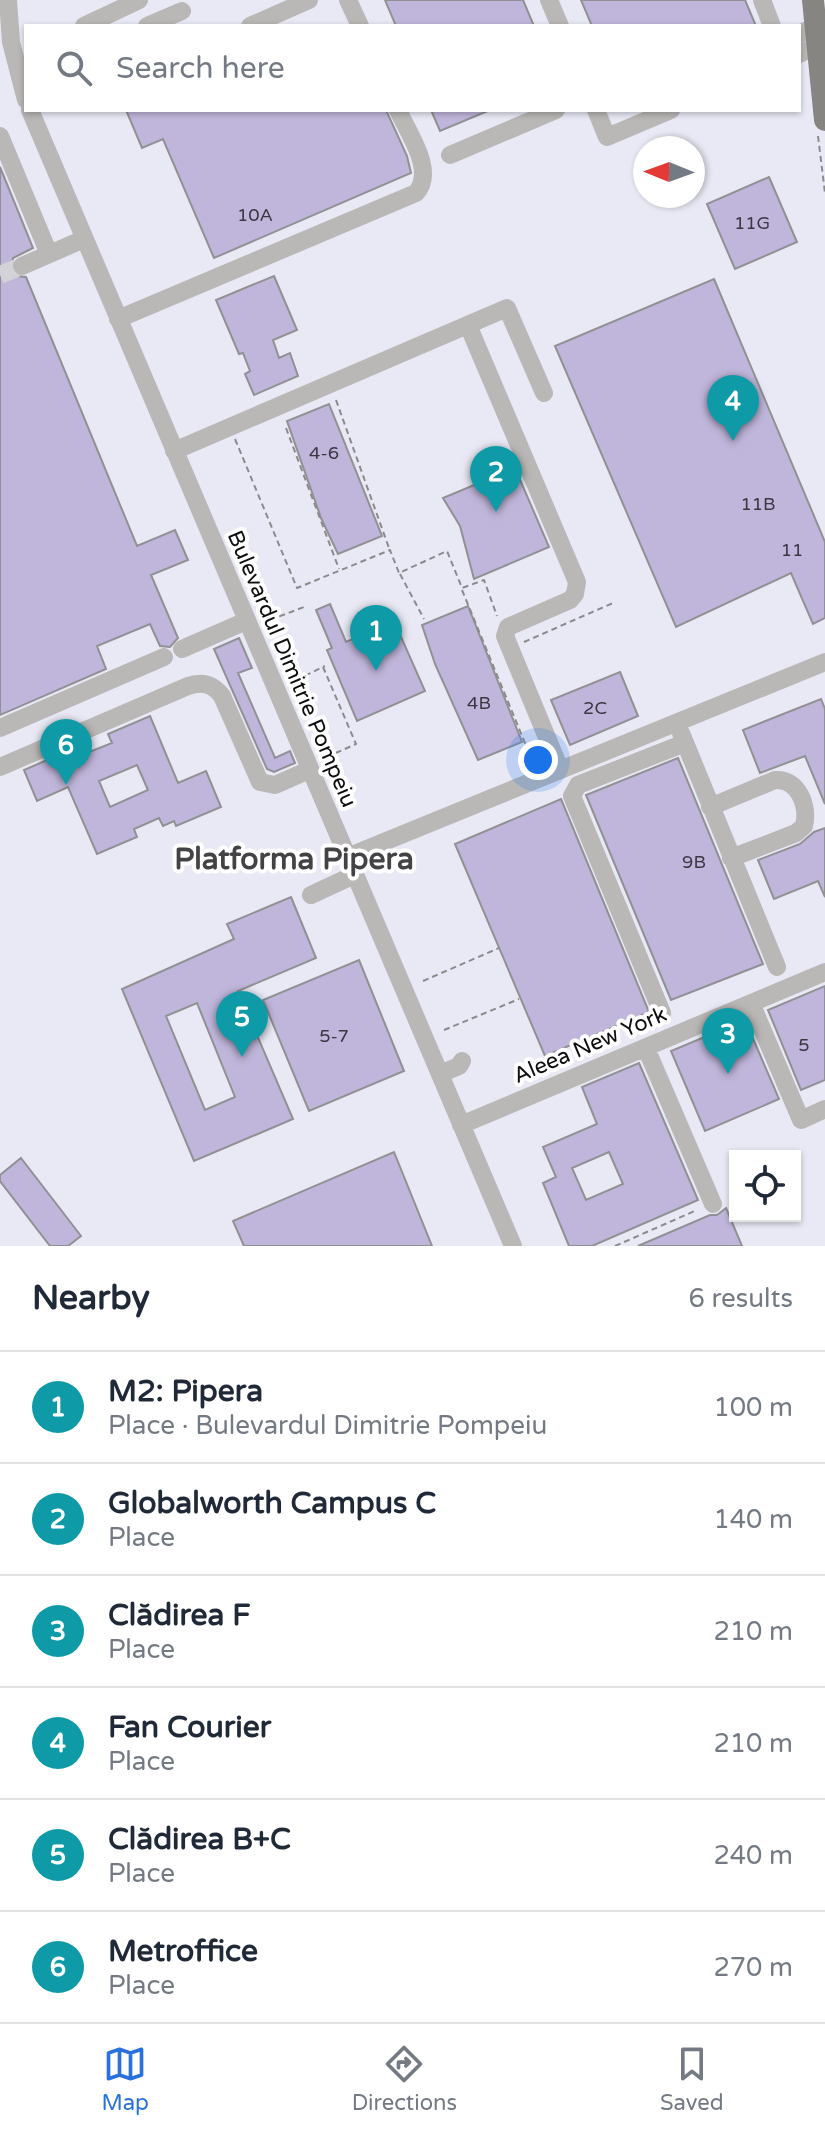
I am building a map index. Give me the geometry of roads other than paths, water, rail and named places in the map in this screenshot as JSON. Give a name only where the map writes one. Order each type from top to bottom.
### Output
[{"type":"main road","points":[[813,0],[808,40],[825,120]]},
{"type":"street","points":[[88,24],[139,0]]},
{"type":"street","points":[[255,24],[309,0]]},
{"type":"street","points":[[348,0],[359,24]]},
{"type":"street","points":[[549,0],[559,24]]},
{"type":"street","points":[[762,0],[771,24]]},
{"type":"street","points":[[6,8],[20,54],[23,80]]},
{"type":"street","points":[[152,24],[182,11]]},
{"type":"street","name":"Bulevardul Dimitrie Pompeiu","points":[[31,112],[513,1246]]},
{"type":"street","points":[[118,319],[416,193],[423,185],[425,171],[399,112]]},
{"type":"street","points":[[450,155],[551,112]]},
{"type":"street","points":[[597,112],[607,137],[666,112]]},
{"type":"street","points":[[0,136],[49,254]]},
{"type":"street","points":[[22,266],[84,239]]},
{"type":"street","points":[[174,451],[507,308],[544,393]]},
{"type":"street","points":[[468,325],[577,582],[575,594],[570,600],[508,627],[507,642],[560,769]]},
{"type":"street","points":[[182,649],[246,621]]},
{"type":"street","points":[[0,728],[164,657]]},
{"type":"street","points":[[347,857],[825,662]]},
{"type":"street","points":[[0,767],[201,683],[213,687],[222,696],[260,782],[275,785],[309,770]]},
{"type":"street","points":[[676,722],[777,967]]},
{"type":"street","points":[[662,1013],[572,796],[578,785],[685,743]]},
{"type":"street","points":[[710,807],[775,780],[786,779],[794,784],[803,805],[807,815],[804,826],[796,833],[731,858]]},
{"type":"street","points":[[311,895],[354,875]]},
{"type":"street","name":"Aleea New York","points":[[461,1125],[825,972]]},
{"type":"street","points":[[751,1003],[801,1120],[825,1109]]},
{"type":"street","points":[[646,1048],[713,1204]]},
{"type":"street","points":[[440,1074],[461,1065]]},
{"type":"tunnel","points":[[0,275],[22,266]]},
{"type":"place","name":"Fan Courier","points":[[733,441]]},
{"type":"place","name":"Globalworth Campus C","points":[[496,512]]},
{"type":"place","name":"M2: Pipera","points":[[376,671]]},
{"type":"place","name":"Metroffice","points":[[66,785]]},
{"type":"place","name":"Clădirea B+C","points":[[242,1057]]},
{"type":"place","name":"Clădirea F","points":[[728,1074]]},
{"type":"district","name":"Platforma Pipera","points":[[294,859]]}]
